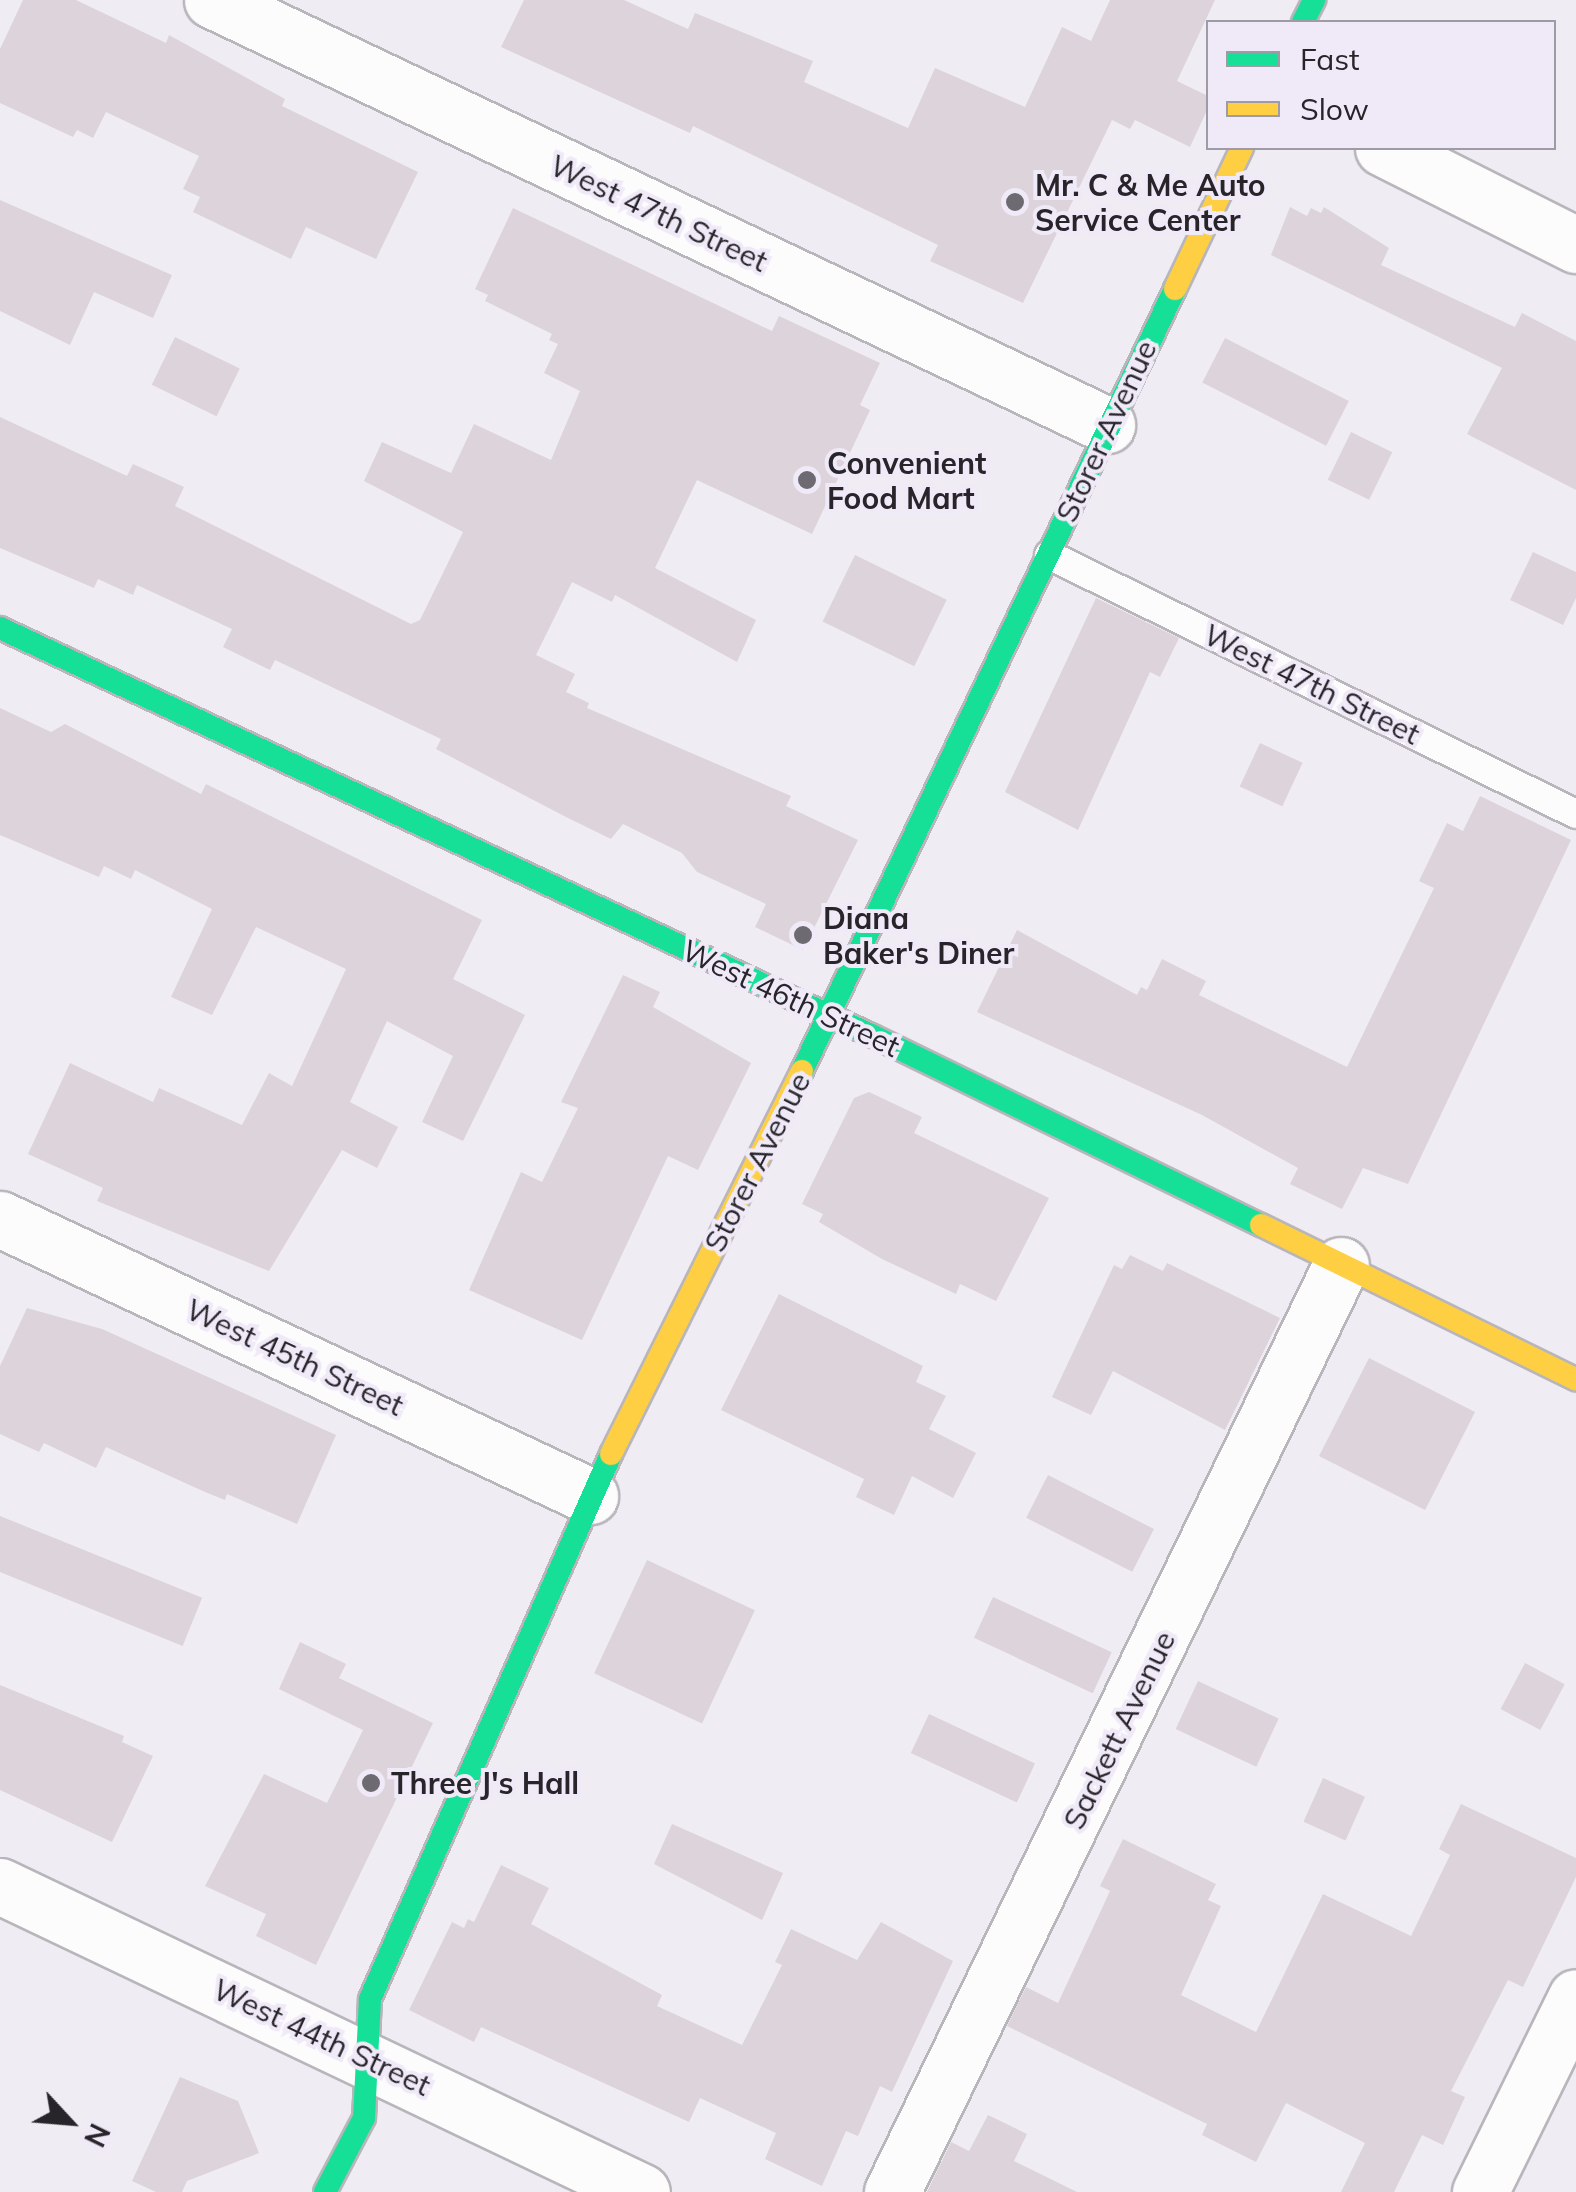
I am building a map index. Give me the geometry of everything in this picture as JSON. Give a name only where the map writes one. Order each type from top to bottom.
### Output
[{"type":"street","name":"West 47th Street","points":[[212,0],[1107,425]]},
{"type":"street","name":"Storer Avenue","points":[[325,2192],[364,2118],[370,2000],[590,1496],[830,1016],[1107,425],[1241,150]]},
{"type":"street","points":[[1386,150],[1576,245]]},
{"type":"street","name":"West 46th Street","points":[[0,628],[830,1016],[1576,1380]]},
{"type":"street","name":"West 45th Street","points":[[0,1218],[590,1496]]},
{"type":"street","name":"Sackett Avenue","points":[[892,2192],[1341,1264]]},
{"type":"street","name":"West 44th Street","points":[[0,1886],[367,2057],[642,2192]]},
{"type":"street","points":[[1480,2192],[1576,1996]]},
{"type":"lane","name":"West 47th Street","points":[[1049,555],[1576,814]]},
{"type":"building","points":[[23,0],[76,0],[166,43],[169,35],[285,99],[282,106],[418,172],[376,259],[306,227],[291,259],[193,212],[200,197],[183,189],[199,156],[106,112],[93,138],[77,130],[73,137],[0,103],[0,49]]},
{"type":"building","points":[[524,0],[624,0],[688,29],[695,13],[813,61],[804,82],[908,128],[935,68],[1025,107],[1062,27],[1091,41],[1110,0],[1215,0],[1177,81],[1206,95],[1206,112],[1190,147],[1135,120],[1130,129],[1112,120],[1023,303],[930,261],[938,245],[693,126],[690,133],[501,47]]},
{"type":"building","points":[[0,200],[172,275],[153,318],[94,292],[70,345],[0,311]]},
{"type":"building","points":[[1290,207],[1307,216],[1311,208],[1321,213],[1324,207],[1389,248],[1381,265],[1515,327],[1522,313],[1576,341],[1576,490],[1467,434],[1502,368],[1271,255]]},
{"type":"building","points":[[513,208],[772,331],[779,316],[880,363],[860,405],[870,410],[812,534],[697,480],[655,568],[756,620],[737,662],[615,595],[612,602],[572,582],[536,655],[575,674],[566,692],[589,703],[587,708],[791,796],[786,806],[858,840],[803,950],[755,927],[766,904],[697,872],[682,853],[623,824],[611,839],[566,817],[436,749],[441,739],[275,660],[270,670],[223,647],[232,629],[137,585],[133,595],[98,579],[94,588],[0,548],[0,417],[127,476],[133,464],[184,487],[175,506],[411,624],[420,620],[463,532],[364,481],[382,442],[451,473],[474,424],[551,460],[580,391],[544,373],[558,344],[549,340],[552,334],[485,301],[488,295],[475,289]]},
{"type":"building","points":[[175,337],[240,369],[216,416],[152,385]]},
{"type":"building","points":[[1225,338],[1349,401],[1326,446],[1202,383]]},
{"type":"building","points":[[1351,432],[1392,452],[1369,500],[1328,480]]},
{"type":"building","points":[[1533,552],[1576,572],[1576,598],[1563,625],[1510,600]]},
{"type":"building","points":[[855,555],[947,600],[914,666],[823,622]]},
{"type":"building","points":[[1096,598],[1179,638],[1160,677],[1150,672],[1078,830],[1005,792]]},
{"type":"building","points":[[0,708],[51,732],[65,724],[201,794],[206,784],[482,920],[453,979],[525,1015],[463,1141],[422,1122],[453,1056],[387,1021],[350,1102],[398,1127],[377,1168],[342,1150],[269,1271],[97,1201],[103,1188],[28,1154],[70,1063],[153,1102],[159,1088],[242,1125],[269,1073],[292,1086],[346,969],[256,927],[212,1015],[171,997],[212,909],[135,870],[131,879],[104,866],[99,877],[0,835]]},
{"type":"building","points":[[1260,743],[1303,763],[1282,806],[1240,787]]},
{"type":"building","points":[[1480,796],[1571,840],[1408,1184],[1363,1168],[1342,1209],[1290,1184],[1298,1168],[1202,1115],[977,1012],[1017,930],[1137,995],[1141,987],[1147,990],[1162,959],[1206,981],[1199,995],[1347,1067],[1434,888],[1419,881],[1447,823],[1463,831]]},
{"type":"building","points":[[623,975],[660,992],[653,1007],[751,1063],[698,1170],[668,1156],[582,1340],[469,1290],[521,1172],[542,1182],[578,1108],[561,1102]]},
{"type":"building","points":[[869,1092],[922,1117],[914,1133],[1049,1198],[996,1301],[960,1284],[956,1294],[882,1259],[819,1222],[823,1214],[802,1204],[854,1098]]},
{"type":"building","points":[[1130,1255],[1163,1271],[1167,1263],[1280,1318],[1225,1430],[1113,1371],[1091,1415],[1052,1397],[1114,1265],[1122,1269]]},
{"type":"building","points":[[779,1294],[923,1366],[916,1382],[946,1396],[929,1429],[976,1453],[953,1498],[912,1476],[894,1515],[856,1497],[864,1479],[721,1410]]},
{"type":"building","points":[[27,1308],[102,1329],[336,1435],[297,1524],[227,1494],[225,1500],[205,1492],[106,1447],[96,1468],[44,1443],[39,1452],[0,1434],[0,1366]]},
{"type":"building","points":[[1369,1358],[1475,1412],[1425,1510],[1319,1456]]},
{"type":"building","points":[[1048,1475],[1154,1529],[1132,1572],[1026,1518]]},
{"type":"building","points":[[0,1516],[202,1598],[183,1646],[0,1572]]},
{"type":"building","points":[[647,1560],[755,1610],[702,1724],[594,1673]]},
{"type":"building","points":[[993,1597],[1112,1652],[1093,1693],[974,1638]]},
{"type":"building","points":[[300,1642],[346,1664],[339,1678],[433,1723],[316,1965],[256,1936],[266,1914],[205,1886],[264,1774],[327,1803],[363,1730],[279,1689]]},
{"type":"building","points":[[1525,1663],[1565,1684],[1540,1730],[1501,1709]]},
{"type":"building","points":[[1198,1681],[1279,1719],[1256,1767],[1176,1729]]},
{"type":"building","points":[[0,1685],[124,1736],[122,1742],[153,1756],[112,1842],[0,1790]]},
{"type":"building","points":[[929,1714],[1035,1763],[1017,1802],[911,1753]]},
{"type":"building","points":[[1323,1778],[1365,1797],[1345,1841],[1303,1822]]},
{"type":"building","points":[[1461,1804],[1576,1858],[1576,1877],[1523,1987],[1508,1980],[1451,2091],[1465,2097],[1443,2145],[1422,2135],[1394,2192],[1341,2192],[1365,2143],[1286,2103],[1256,2162],[1202,2135],[1207,2124],[1007,2026],[1026,1987],[1058,2003],[1110,1891],[1100,1886],[1123,1839],[1216,1884],[1208,1900],[1221,1906],[1181,1995],[1256,2032],[1323,1894],[1411,1936],[1450,1855],[1439,1849]]},
{"type":"building","points":[[672,1824],[783,1873],[762,1920],[654,1864]]},
{"type":"building","points":[[501,1865],[549,1888],[531,1924],[662,1995],[657,2006],[742,2045],[782,1965],[775,1962],[791,1929],[857,1960],[881,1922],[953,1961],[892,2092],[880,2086],[858,2136],[846,2131],[822,2186],[765,2159],[776,2133],[700,2098],[689,2122],[481,2027],[474,2042],[409,2010],[452,1922],[464,1928],[468,1919],[474,1922]]},
{"type":"building","points":[[180,2077],[238,2101],[259,2153],[187,2181],[182,2192],[156,2192],[132,2181]]},
{"type":"building","points":[[988,2115],[1027,2134],[1014,2161],[1077,2192],[927,2192],[951,2142],[969,2151]]},
{"type":"traffic: fast","points":[[1304,20],[1314,0]]},
{"type":"traffic: fast","points":[[802,1071],[1175,289]]},
{"type":"traffic: fast","points":[[0,628],[871,1035],[1261,1225]]},
{"type":"traffic: fast","points":[[325,2192],[364,2118],[370,1999],[611,1454]]},
{"type":"traffic: slow","points":[[1175,289],[1241,150]]},
{"type":"traffic: slow","points":[[611,1454],[802,1071]]},
{"type":"traffic: slow","points":[[1261,1225],[1576,1379]]},
{"type":"place","name":"Mr. C & Me Auto Service Center","points":[[1015,202]]},
{"type":"place","name":"Convenient Food Mart","points":[[807,480]]},
{"type":"place","name":"Diana Baker's Diner","points":[[803,935]]},
{"type":"place","name":"Three J's Hall","points":[[371,1783]]}]
